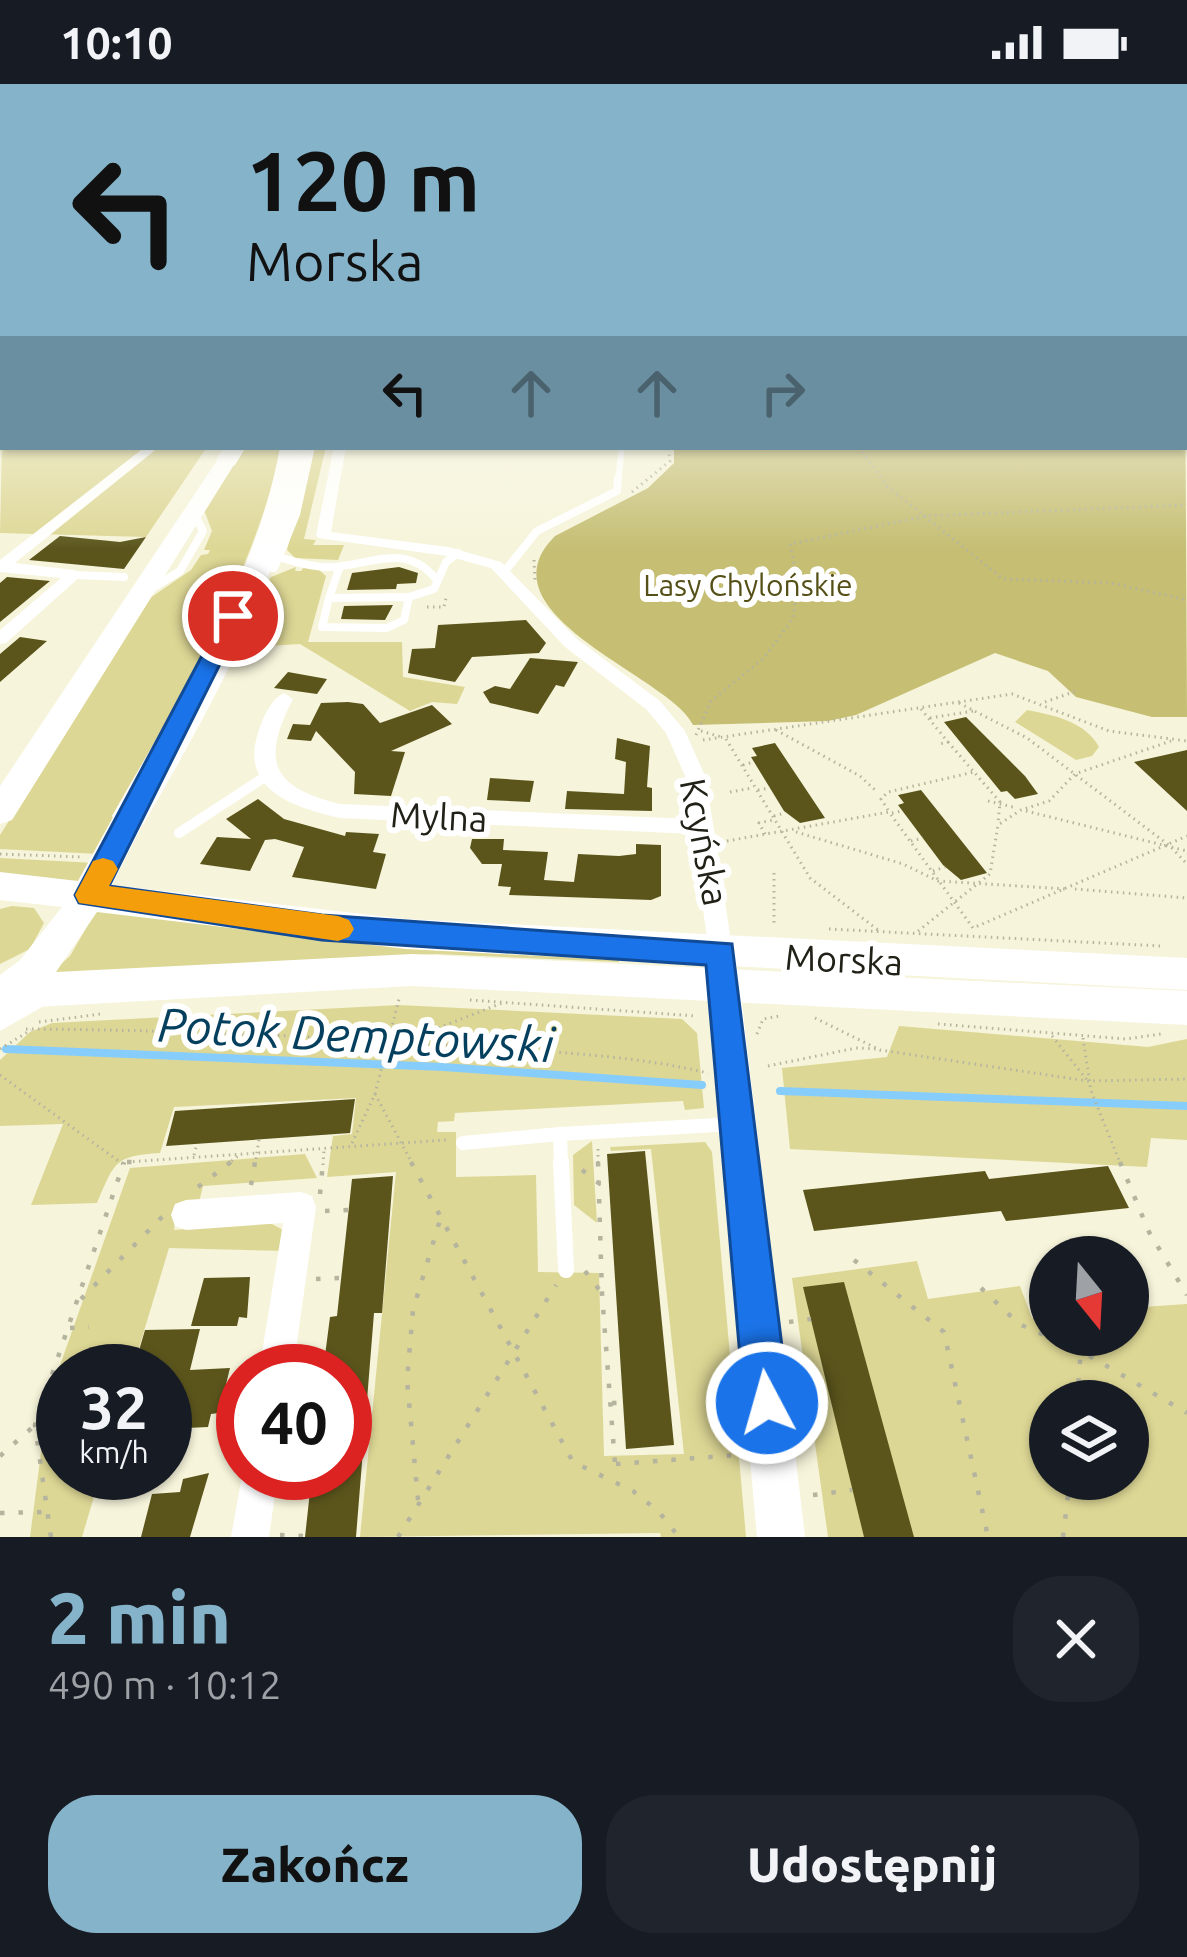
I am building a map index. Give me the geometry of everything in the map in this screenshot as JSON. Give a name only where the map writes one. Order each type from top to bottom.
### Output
[{"type":"highway","points":[[130,816],[270,534],[290,450]]},
{"type":"highway","points":[[233,616],[280,563]]},
{"type":"main road","points":[[0,812],[133,586],[194,512],[231,454]]},
{"type":"main road","points":[[18,1009],[130,816]]},
{"type":"main road","name":"Morska","points":[[0,886],[94,876],[322,927],[1177,1021]]},
{"type":"main road","name":"Morska","points":[[18,1009],[412,970],[1176,960]]},
{"type":"street","points":[[1,567],[149,450]]},
{"type":"street","points":[[280,563],[309,450]]},
{"type":"street","name":"Kcyńska","points":[[339,450],[323,536],[458,554],[505,571],[571,643],[636,690],[675,731],[696,778],[722,969],[781,1537]]},
{"type":"street","points":[[1,567],[74,575]]},
{"type":"street","points":[[0,639],[74,575]]},
{"type":"street","points":[[268,775],[262,746],[284,699]]},
{"type":"street","name":"Mylna","points":[[268,775],[300,801],[340,811],[704,827]]},
{"type":"street","points":[[178,1209],[302,1207],[288,1344]]},
{"type":"street","points":[[260,1500],[261,1536]]},
{"type":"lane","points":[[505,571],[519,543],[533,532],[617,491],[622,450]]},
{"type":"lane","points":[[329,598],[410,597],[434,589],[435,578],[458,554]]},
{"type":"lane","points":[[280,563],[340,566],[367,558],[411,558],[424,562],[435,578]]},
{"type":"lane","points":[[340,566],[322,627],[370,629],[400,624],[410,597]]},
{"type":"lane","points":[[74,575],[133,586]]},
{"type":"lane","points":[[179,833],[268,775]]},
{"type":"lane","points":[[463,1144],[737,1124]]},
{"type":"lane","points":[[560,1134],[566,1270]]},
{"type":"path","points":[[861,450],[886,486],[1003,579],[1112,583],[1187,600]]},
{"type":"path","points":[[1187,505],[926,516],[790,544],[798,583],[793,618],[764,658],[711,701],[692,742],[1012,694],[1109,731],[1187,741]]},
{"type":"path","points":[[1043,703],[1079,690]]},
{"type":"path","points":[[956,701],[1003,722],[1187,863]]},
{"type":"path","points":[[916,932],[990,874],[1000,802],[920,707]]},
{"type":"path","points":[[928,718],[976,710]]},
{"type":"path","points":[[685,725],[721,739],[810,878],[878,930]]},
{"type":"path","points":[[775,729],[860,776],[875,790]]},
{"type":"path","points":[[941,734],[951,732]]},
{"type":"path","points":[[998,825],[1021,810],[1049,801],[1075,774],[1173,741]]},
{"type":"path","points":[[939,744],[948,742]]},
{"type":"path","points":[[965,761],[975,759]]},
{"type":"path","points":[[741,765],[754,763]]},
{"type":"path","points":[[974,772],[888,792],[881,800],[973,928],[1187,836]]},
{"type":"path","points":[[987,788],[998,785]]},
{"type":"path","points":[[730,793],[770,788]]},
{"type":"path","points":[[754,800],[762,799]]},
{"type":"path","points":[[988,801],[1187,851]]},
{"type":"path","points":[[726,841],[902,811]]},
{"type":"path","points":[[766,836],[759,823],[785,813]]},
{"type":"path","points":[[792,831],[903,863],[938,881],[1187,898]]},
{"type":"path","points":[[910,841],[923,838]]},
{"type":"path","points":[[0,854],[94,876]]},
{"type":"path","points":[[931,871],[945,868]]},
{"type":"path","points":[[762,927],[774,928],[774,874]]},
{"type":"path","points":[[815,929],[916,932],[1176,960]]},
{"type":"path","points":[[350,1147],[375,1094],[399,997],[414,997]]},
{"type":"path","points":[[466,1000],[696,1016]]},
{"type":"path","points":[[399,1044],[503,1002]]},
{"type":"path","points":[[18,1009],[49,1019],[116,1013]]},
{"type":"path","points":[[0,1036],[18,1009]]},
{"type":"path","points":[[18,1009],[76,1031],[142,1025],[154,1030],[281,1033],[608,1058],[710,1073]]},
{"type":"path","points":[[0,1049],[18,1009]]},
{"type":"path","points":[[763,1019],[782,1016]]},
{"type":"path","points":[[798,1016],[836,1018]]},
{"type":"path","points":[[814,1017],[880,1050]]},
{"type":"path","points":[[927,1023],[1126,1039],[1177,1021]]},
{"type":"path","points":[[1051,1034],[1088,1081]]},
{"type":"path","points":[[1083,1036],[1088,1081],[1102,1118],[1149,1232],[1187,1295]]},
{"type":"path","points":[[768,1066],[856,1048],[1088,1081],[1187,1079]]},
{"type":"path","points":[[0,1075],[125,1162],[454,1140],[463,1144]]},
{"type":"path","points":[[375,1094],[573,1462],[608,1474],[667,1517],[680,1537]]},
{"type":"path","points":[[319,1135],[322,1179]]},
{"type":"path","points":[[247,1210],[260,1139]]},
{"type":"path","points":[[193,1157],[197,1144]]},
{"type":"path","points":[[598,1144],[615,1464],[608,1474]]},
{"type":"path","points":[[79,1302],[239,1154]]},
{"type":"path","points":[[561,1155],[600,1184],[609,1183]]},
{"type":"path","points":[[51,1537],[35,1425],[125,1162]]},
{"type":"path","points":[[317,1211],[348,1210]]},
{"type":"path","points":[[418,1502],[409,1356],[413,1310],[440,1218]]},
{"type":"path","points":[[604,1249],[615,1248]]},
{"type":"path","points":[[854,1260],[944,1332],[988,1537]]},
{"type":"path","points":[[398,1537],[566,1270]]},
{"type":"path","points":[[308,1279],[341,1278]]},
{"type":"path","points":[[981,1288],[1029,1328]]},
{"type":"path","points":[[788,1322],[811,1319]]},
{"type":"path","points":[[604,1323],[615,1322]]},
{"type":"path","points":[[68,1328],[89,1327]]},
{"type":"path","points":[[1090,1356],[1187,1413]]},
{"type":"path","points":[[800,1405],[831,1402]]},
{"type":"path","points":[[610,1404],[622,1403]]},
{"type":"path","points":[[0,1456],[35,1425]]},
{"type":"path","points":[[615,1464],[747,1454]]},
{"type":"path","points":[[813,1495],[852,1490]]},
{"type":"path","points":[[1063,1537],[1067,1500]]},
{"type":"path","points":[[0,1513],[48,1512]]},
{"type":"path","points":[[261,1536],[305,1536]]},
{"type":"shaded area","points":[[2,450],[205,450],[146,537],[0,533]]},
{"type":"shaded area","points":[[239,450],[281,450],[249,553],[227,605],[99,854],[0,849],[0,835],[150,598],[208,554],[210,550],[204,550],[212,531],[204,510]]},
{"type":"shaded area","points":[[313,450],[325,450],[304,539],[316,540],[313,545],[344,545],[338,560],[295,558],[287,550]]},
{"type":"shaded area","points":[[296,567],[295,571],[318,569],[326,576],[308,642],[402,642],[403,677],[465,687],[457,704],[432,702],[410,711],[300,644],[233,648],[271,577]]},
{"type":"shaded area","points":[[1027,710],[1078,726],[1099,747],[1092,756],[1076,760],[1015,722]]},
{"type":"shaded area","points":[[0,858],[95,863],[83,883],[0,877]]},
{"type":"shaded area","points":[[99,906],[306,938],[619,958],[619,962],[436,954],[50,974],[70,956]]},
{"type":"shaded area","points":[[34,908],[44,923],[30,949],[0,964],[0,909]]},
{"type":"shaded area","points":[[399,1005],[682,1019],[697,1033],[704,1108],[685,1110],[683,1101],[455,1113],[454,1121],[438,1122],[437,1132],[456,1132],[456,1177],[536,1175],[538,1272],[599,1273],[604,1456],[684,1454],[651,1149],[611,1151],[610,1147],[705,1142],[712,1152],[746,1537],[661,1537],[660,1533],[360,1537],[364,1500],[372,1500],[372,1415],[396,1172],[327,1177],[333,1136],[352,1134],[356,1098],[174,1107],[160,1153],[133,1156],[118,1164],[97,1203],[31,1205],[63,1124],[0,1126],[0,1060],[30,1032],[52,1023]]},
{"type":"shaded area","points":[[899,1026],[1148,1047],[1187,1039],[1187,1140],[1151,1138],[1147,1167],[790,1149],[782,1068],[887,1057]]},
{"type":"shaded area","points":[[592,1141],[597,1223],[574,1205],[573,1155]]},
{"type":"shaded area","points":[[305,1154],[317,1178],[203,1186],[198,1206],[177,1208],[174,1230],[270,1223],[283,1230],[288,1251],[169,1248],[140,1344],[68,1344],[130,1168]]},
{"type":"shaded area","points":[[917,1261],[928,1299],[1020,1286],[1029,1310],[1029,1356],[1149,1356],[1149,1307],[1187,1304],[1187,1537],[828,1537],[792,1278]]},
{"type":"shaded area","points":[[36,1491],[36,1500],[93,1500],[82,1537],[30,1537]]},
{"type":"green space","name":"Lasy Chylońskie","points":[[674,450],[1186,450],[1187,717],[1152,717],[1076,697],[1048,671],[995,653],[856,715],[828,721],[693,725],[678,706],[558,618],[540,592],[537,565],[555,536],[648,488],[674,463]]},
{"type":"building","points":[[60,536],[120,542],[146,537],[124,569],[29,560]]},
{"type":"building","points":[[399,567],[418,573],[416,583],[397,584],[396,589],[347,590],[352,573]]},
{"type":"building","points":[[7,577],[50,581],[0,622],[0,583]]},
{"type":"building","points":[[393,605],[385,620],[341,619],[344,606]]},
{"type":"building","points":[[526,620],[546,643],[539,653],[472,657],[455,682],[408,673],[412,649],[435,648],[438,625]]},
{"type":"building","points":[[20,637],[47,641],[0,682],[0,654]]},
{"type":"building","points":[[530,658],[578,662],[564,687],[556,685],[538,714],[490,703],[483,692],[495,686],[510,689]]},
{"type":"building","points":[[288,672],[327,679],[317,694],[274,688]]},
{"type":"building","points":[[321,703],[363,704],[380,723],[432,705],[452,724],[391,751],[405,752],[391,796],[354,794],[355,772],[316,731],[311,741],[287,739],[293,724],[310,725]]},
{"type":"building","points":[[966,717],[1038,794],[1015,799],[1001,792],[944,722]]},
{"type":"building","points":[[617,738],[650,746],[647,787],[652,788],[652,811],[565,809],[567,791],[624,794],[626,762],[615,759]]},
{"type":"building","points":[[775,743],[825,818],[800,823],[784,811],[751,757],[757,756],[752,748]]},
{"type":"building","points":[[1187,750],[1187,811],[1134,762]]},
{"type":"building","points":[[490,778],[534,781],[530,802],[487,800]]},
{"type":"building","points":[[921,790],[987,873],[961,880],[943,865],[898,805],[904,803],[898,795]]},
{"type":"building","points":[[258,799],[284,819],[345,836],[346,832],[379,834],[373,852],[386,854],[376,889],[292,877],[304,847],[275,839],[265,840],[250,871],[200,864],[217,837],[251,839],[226,819]]},
{"type":"building","points":[[472,839],[504,839],[503,850],[548,852],[544,880],[574,882],[578,854],[619,856],[636,854],[636,844],[661,845],[661,896],[651,900],[509,895],[511,887],[498,886],[502,864],[482,864],[470,848]]},
{"type":"building","points":[[355,1099],[350,1133],[166,1146],[175,1111]]},
{"type":"building","points":[[645,1151],[674,1445],[626,1449],[607,1154]]},
{"type":"building","points":[[1108,1166],[1129,1208],[1006,1221],[1001,1211],[814,1231],[803,1190],[985,1171],[989,1179]]},
{"type":"building","points":[[393,1176],[382,1313],[374,1313],[372,1344],[326,1344],[330,1317],[337,1316],[352,1179]]},
{"type":"building","points":[[250,1277],[247,1318],[239,1317],[237,1326],[191,1326],[204,1278]]},
{"type":"building","points":[[844,1282],[914,1537],[864,1537],[803,1287]]},
{"type":"building","points":[[200,1329],[192,1362],[192,1344],[141,1344],[145,1330]]},
{"type":"building","points":[[216,1369],[216,1413],[211,1414],[208,1427],[192,1428],[192,1370]]},
{"type":"building","points":[[209,1473],[190,1537],[141,1537],[150,1500],[192,1500],[192,1477]]},
{"type":"building","points":[[309,1500],[359,1500],[356,1537],[305,1537]]},
{"type":"waterway","name":"Potok Demptowski","points":[[6,1049],[443,1067],[702,1085]]},
{"type":"waterway","points":[[780,1091],[1187,1106]]},
{"type":"slow traffic","points":[[103,869],[90,895],[338,929]]},
{"type":"route","points":[[233,616],[90,895],[322,927],[721,953],[767,1403]]}]
